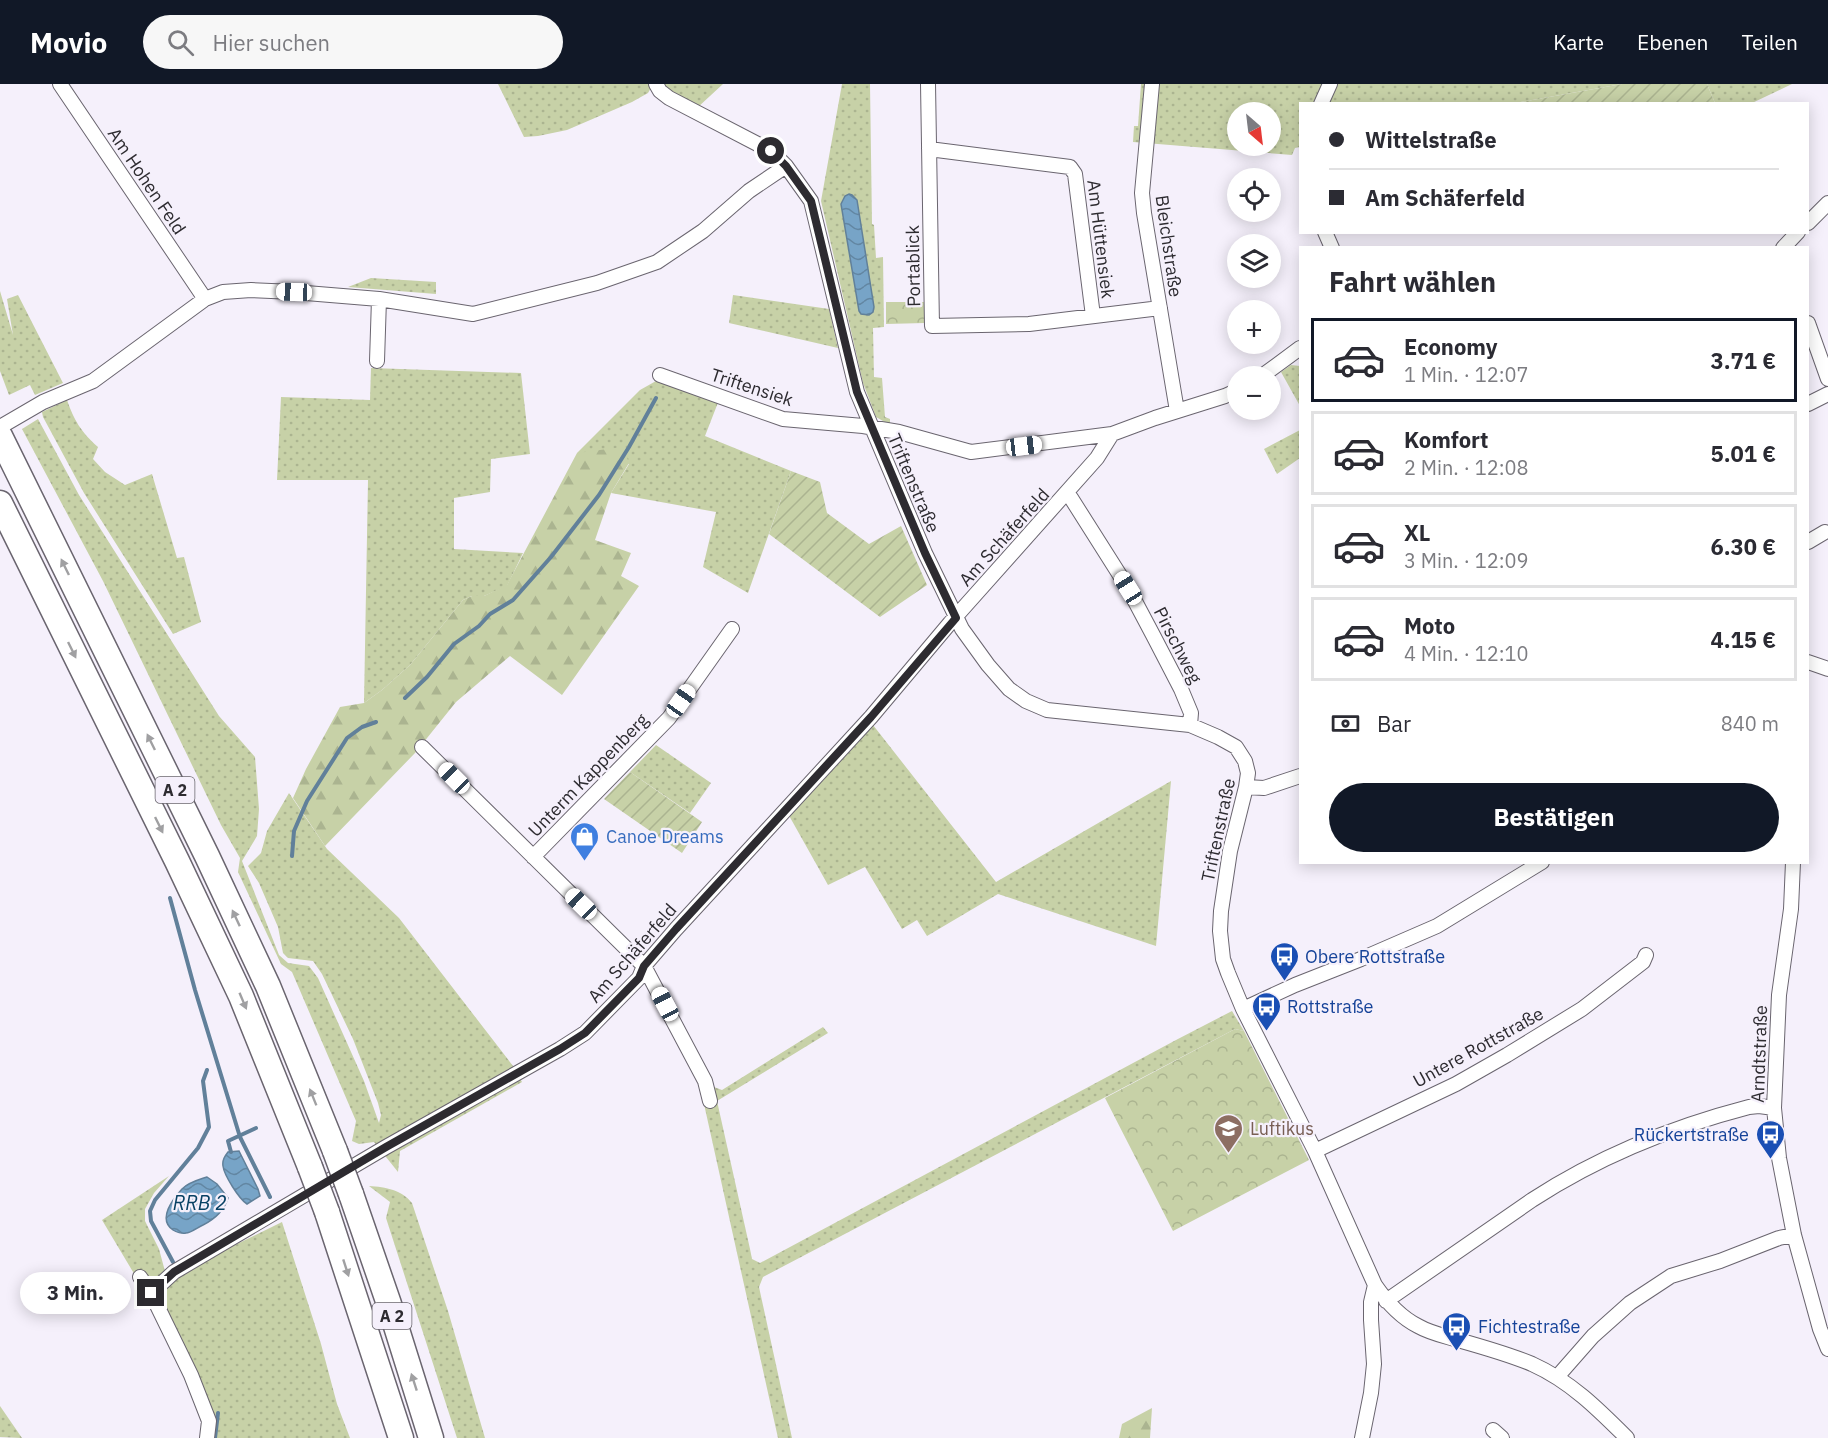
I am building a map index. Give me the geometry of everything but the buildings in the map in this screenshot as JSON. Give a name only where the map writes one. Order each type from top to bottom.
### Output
[{"type":"highway","name":"A 2","points":[[0,436],[202,845],[264,976],[351,1194],[389,1304],[431,1438]]},
{"type":"highway","name":"A 2","points":[[0,503],[241,996],[327,1212],[401,1438]]},
{"type":"street","name":"Am Hohen Feld","points":[[60,84],[205,299]]},
{"type":"street","points":[[0,427],[43,402],[93,381],[205,299],[223,292],[251,290],[379,299],[473,314],[597,283],[657,262],[703,231],[749,191],[786,166],[771,151],[669,98],[660,91],[656,84]]},
{"type":"street","name":"Portablick","points":[[928,84],[932,326],[1029,324],[1160,308]]},
{"type":"street","name":"Bleichstraße","points":[[1152,84],[1142,193],[1177,411]]},
{"type":"street","points":[[1322,102],[1330,84]]},
{"type":"street","name":"Am Hüttensiek","points":[[929,149],[1070,167],[1073,170],[1093,316]]},
{"type":"street","name":"Triftenstraße","points":[[786,166],[811,201],[857,392],[871,428],[956,618],[988,665],[1009,689],[1026,701],[1047,710],[1190,725],[1236,747],[1245,761],[1248,773],[1246,787],[1230,851],[1221,911],[1220,931],[1223,959],[1244,1009],[1315,1151],[1375,1285],[1386,1301],[1417,1326],[1499,1352],[1557,1377],[1590,1401],[1627,1438]]},
{"type":"street","points":[[1809,222],[1828,203]]},
{"type":"street","points":[[1785,246],[1796,234]]},
{"type":"street","points":[[377,361],[379,299]]},
{"type":"street","points":[[1809,326],[1828,379]]},
{"type":"street","points":[[1276,366],[1299,349]]},
{"type":"street","name":"Triftensiek","points":[[660,375],[783,419],[899,432],[971,452],[1112,434],[1227,395]]},
{"type":"street","points":[[1809,404],[1828,394]]},
{"type":"street","name":"Am Schäferfeld","points":[[151,1293],[174,1272],[585,1033],[639,978],[644,966],[871,717],[1097,458],[1112,434]]},
{"type":"street","name":"Pirschweg","points":[[1066,494],[1071,498],[1128,588],[1185,697],[1191,713],[1190,725]]},
{"type":"street","points":[[1809,541],[1825,532]]},
{"type":"street","name":"Unterm Kappenberg","points":[[533,857],[669,718],[732,629]]},
{"type":"street","points":[[1809,662],[1828,669]]},
{"type":"street","name":"Unterm Kappenberg","points":[[422,747],[644,966],[705,1081],[710,1101]]},
{"type":"street","points":[[1246,787],[1264,788],[1299,777]]},
{"type":"street","points":[[1244,1009],[1295,985],[1437,926],[1539,864]]},
{"type":"street","name":"Arndtstraße","points":[[1792,864],[1791,909],[1779,995],[1774,1108],[1779,1158],[1794,1235],[1820,1329],[1828,1349]]},
{"type":"street","name":"Untere Rottstraße","points":[[1315,1151],[1456,1084],[1507,1055],[1582,1009],[1642,962],[1646,955]]},
{"type":"street","points":[[1386,1301],[1540,1195],[1591,1166],[1679,1128],[1749,1107],[1774,1108]]},
{"type":"street","points":[[1557,1377],[1593,1336],[1630,1303],[1671,1276],[1720,1261],[1779,1238],[1794,1235]]},
{"type":"street","points":[[140,1277],[151,1293],[190,1375],[209,1421],[207,1438]]},
{"type":"street","points":[[1362,1438],[1374,1364],[1371,1302],[1375,1285]]},
{"type":"green space","points":[[498,84],[723,84],[697,108],[652,86],[648,93],[632,102],[567,130],[524,137]]},
{"type":"green space","points":[[842,84],[870,84],[872,224],[874,225],[876,258],[883,257],[884,327],[873,328],[874,377],[882,378],[885,417],[890,419],[890,425],[876,417],[863,383],[821,201]]},
{"type":"green space","points":[[1141,84],[1622,84],[1521,102],[1299,102],[1299,147],[1295,148],[1292,155],[1281,154],[1281,102],[1227,102],[1227,150],[1133,142],[1134,126],[1138,126]]},
{"type":"green space","points":[[1622,84],[1707,84],[1715,102],[1521,102]]},
{"type":"green space","points":[[1707,84],[1792,84],[1754,102],[1715,102]]},
{"type":"green space","points":[[371,278],[436,282],[436,294],[348,287]]},
{"type":"green space","points":[[0,291],[13,335],[7,299],[18,295],[63,383],[35,395],[30,385],[9,395],[0,371]]},
{"type":"green space","points":[[733,295],[829,309],[838,348],[729,323]]},
{"type":"green space","points":[[886,302],[925,302],[925,323],[886,324]]},
{"type":"green space","points":[[1291,365],[1299,366],[1299,404],[1281,372]]},
{"type":"green space","points":[[371,368],[521,373],[530,454],[491,459],[490,492],[454,498],[454,549],[523,553],[507,586],[484,596],[472,596],[463,600],[410,665],[364,703],[368,480],[277,480],[281,397],[370,400]]},
{"type":"green space","points":[[656,381],[719,400],[705,436],[791,471],[748,593],[703,567],[716,512],[611,493],[629,464],[577,453],[640,390]]},
{"type":"green space","points":[[67,400],[79,425],[98,447],[93,459],[105,472],[125,485],[152,474],[177,558],[184,557],[201,622],[173,634],[84,493],[42,412]]},
{"type":"green space","points":[[38,419],[79,495],[219,716],[255,757],[259,809],[257,836],[242,861],[279,955],[288,963],[309,966],[318,978],[364,1081],[379,1123],[381,1115],[378,1103],[353,1039],[322,974],[313,961],[288,958],[283,953],[278,927],[259,883],[248,866],[261,853],[267,831],[289,793],[327,849],[399,918],[513,1066],[522,1082],[400,1151],[398,1172],[374,1142],[359,1144],[352,1141],[356,1121],[292,972],[281,964],[238,872],[240,858],[221,825],[103,581],[22,429]]},
{"type":"green space","points":[[1299,431],[1299,459],[1277,474],[1264,449]]},
{"type":"green space","points":[[623,447],[629,463],[611,493],[595,540],[631,553],[621,576],[639,586],[562,695],[510,656],[456,702],[415,753],[325,846],[293,798],[340,707],[364,703],[382,690],[410,665],[463,600],[472,596],[484,596],[507,585],[577,453]]},
{"type":"green space","points":[[791,471],[820,482],[827,513],[869,544],[901,526],[927,585],[880,617],[769,534]]},
{"type":"green space","points":[[873,725],[996,882],[1171,781],[1156,946],[998,894],[927,936],[917,920],[902,929],[865,867],[828,885],[787,812]]},
{"type":"green space","points":[[656,745],[711,783],[690,813],[630,772]]},
{"type":"green space","points":[[630,772],[702,822],[682,853],[604,799]]},
{"type":"green space","points":[[1232,1011],[1244,1031],[1235,1029],[763,1277],[759,1287],[792,1438],[778,1438],[704,1104],[714,1087],[722,1090],[823,1027],[828,1033],[717,1101],[752,1259],[760,1263]]},
{"type":"green space","points":[[1235,1029],[1244,1031],[1309,1160],[1173,1231],[1105,1098]]},
{"type":"green space","points":[[169,1176],[154,1193],[145,1209],[145,1221],[159,1249],[166,1275],[169,1277],[282,1222],[321,1344],[337,1404],[350,1438],[204,1438],[199,1408],[186,1376],[142,1287],[102,1220]]},
{"type":"green space","points":[[369,1186],[393,1190],[412,1203],[448,1311],[485,1438],[457,1438],[386,1218],[390,1202]]},
{"type":"green space","points":[[0,1406],[22,1438],[0,1437]]},
{"type":"green space","points":[[1152,1408],[1150,1438],[1119,1438],[1122,1424]]},
{"type":"water","points":[[849,194],[857,200],[874,307],[873,312],[869,315],[861,314],[859,311],[841,204],[845,196]]},
{"type":"water","points":[[239,1151],[260,1196],[247,1204],[232,1186],[223,1166],[223,1160],[228,1152]]},
{"type":"water","name":"RRB 2","points":[[207,1177],[217,1184],[228,1198],[224,1207],[211,1220],[190,1232],[183,1233],[173,1230],[166,1220],[171,1203],[185,1187]]},
{"type":"waterway","points":[[405,698],[427,677],[454,644],[479,626],[490,614],[513,600],[551,557],[599,495],[656,398]]},
{"type":"waterway","points":[[292,856],[294,831],[307,801],[347,738],[362,727],[376,722]]},
{"type":"waterway","points":[[170,898],[195,990],[240,1137],[270,1197]]},
{"type":"waterway","points":[[173,1262],[151,1221],[150,1211],[155,1200],[198,1148],[209,1127],[203,1081],[207,1070]]},
{"type":"waterway","points":[[231,1152],[228,1141],[256,1128]]},
{"type":"waterway","points":[[215,1438],[218,1413]]},
{"type":"place","name":"Canoe Dreams","points":[[585,862]]},
{"type":"place","name":"Obere Rottstraße","points":[[1284,982]]},
{"type":"place","name":"Rottstraße","points":[[1266,1032]]},
{"type":"place","name":"Luftikus","points":[[1229,1154]]},
{"type":"place","name":"Rückertstraße","points":[[1770,1160]]},
{"type":"place","name":"Fichtestraße","points":[[1457,1352]]},
{"type":"route","points":[[151,1293],[174,1272],[585,1033],[639,978],[644,966],[676,929],[871,717],[956,618],[925,553],[857,392],[811,201],[786,166],[771,151]]}]
